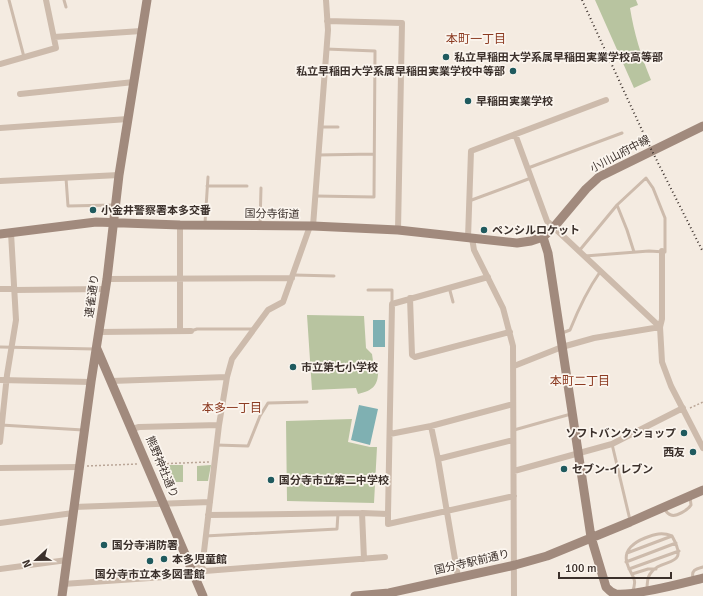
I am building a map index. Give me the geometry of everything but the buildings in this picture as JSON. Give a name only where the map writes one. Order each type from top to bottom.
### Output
[{"type":"main road","name":"連雀通り","points":[[62,596],[84,430],[107,279],[119,175],[147,0]]},
{"type":"main road","name":"小川山府中線","points":[[543,237],[554,227],[586,189],[599,177],[703,126]]},
{"type":"main road","name":"国分寺街道","points":[[0,234],[96,222],[180,225],[312,226],[398,230],[517,243],[543,237]]},
{"type":"main road","points":[[543,237],[548,253],[577,454],[591,537],[603,581],[609,594],[631,594],[703,578]]},
{"type":"main road","name":"熊野神社通り","points":[[97,349],[195,570],[203,596]]},
{"type":"main road","name":"国分寺駅前通り","points":[[355,596],[389,595],[547,556],[703,490]]},
{"type":"street","points":[[0,64],[56,48],[46,0]]},
{"type":"street","points":[[195,570],[203,560],[216,445],[227,378],[232,359],[268,310],[283,302],[312,226],[326,50],[326,0]]},
{"type":"street","points":[[327,20],[402,22],[398,230]]},
{"type":"street","points":[[54,37],[141,31]]},
{"type":"street","points":[[20,94],[134,82]]},
{"type":"street","points":[[514,596],[513,346],[503,308],[474,250],[470,238],[471,151],[606,100]]},
{"type":"street","points":[[0,128],[128,118]]},
{"type":"street","points":[[516,134],[547,221],[660,327]]},
{"type":"street","points":[[0,181],[119,175]]},
{"type":"street","points":[[180,225],[180,331]]},
{"type":"street","points":[[0,442],[3,380],[16,320],[11,233]]},
{"type":"street","points":[[662,251],[662,319],[660,327],[662,362],[671,386],[703,448]]},
{"type":"street","points":[[107,279],[293,277]]},
{"type":"street","points":[[488,277],[392,304],[388,524],[514,496]]},
{"type":"street","points":[[0,289],[105,289]]},
{"type":"street","points":[[410,298],[412,355],[415,357],[510,332]]},
{"type":"street","points":[[514,366],[562,347],[594,338],[660,327]]},
{"type":"street","points":[[99,332],[191,331]]},
{"type":"street","points":[[111,381],[227,378]]},
{"type":"street","points":[[3,380],[91,382]]},
{"type":"street","points":[[390,434],[431,426],[513,404]]},
{"type":"street","points":[[514,471],[612,444],[684,410]]},
{"type":"street","points":[[132,429],[139,427],[219,425]]},
{"type":"street","points":[[431,426],[458,577]]},
{"type":"street","points":[[438,459],[513,440]]},
{"type":"street","points":[[0,468],[79,467]]},
{"type":"street","points":[[0,523],[74,510],[164,503],[210,502]]},
{"type":"street","points":[[208,515],[338,513],[388,514]]},
{"type":"street","points":[[362,513],[364,559]]},
{"type":"street","points":[[63,584],[195,570],[205,572],[385,557]]},
{"type":"street","points":[[0,569],[67,560]]},
{"type":"lane","points":[[9,0],[24,57]]},
{"type":"lane","points":[[64,0],[66,7]]},
{"type":"lane","points":[[315,196],[374,197],[375,51],[326,50]]},
{"type":"lane","points":[[320,127],[338,127]]},
{"type":"lane","points":[[528,168],[622,133]]},
{"type":"lane","points":[[318,156],[374,154]]},
{"type":"lane","points":[[204,225],[208,177]]},
{"type":"lane","points":[[66,178],[68,206],[115,205]]},
{"type":"lane","points":[[470,201],[531,178]]},
{"type":"lane","points":[[579,251],[618,204],[646,178],[653,188],[665,218],[665,252],[634,252],[584,256]]},
{"type":"lane","points":[[207,186],[247,186]]},
{"type":"lane","points":[[260,226],[261,188]]},
{"type":"lane","points":[[618,204],[634,252]]},
{"type":"lane","points":[[560,334],[570,330],[593,283],[601,271]]},
{"type":"lane","points":[[293,277],[334,276]]},
{"type":"lane","points":[[449,287],[453,302]]},
{"type":"lane","points":[[368,290],[392,290],[392,304]]},
{"type":"lane","points":[[191,331],[196,329],[253,329]]},
{"type":"lane","points":[[0,347],[97,349]]},
{"type":"lane","points":[[216,445],[248,446],[260,416],[268,403],[307,402]]},
{"type":"lane","points":[[514,430],[572,414]]},
{"type":"lane","points":[[1,425],[84,430]]},
{"type":"lane","points":[[612,444],[630,522]]},
{"type":"lane","points":[[205,536],[337,529],[338,513]]},
{"type":"lane","points":[[631,594],[635,586],[632,574],[626,562],[627,553],[636,542],[665,533],[672,536],[676,543],[679,551],[678,556],[675,560],[650,573],[647,591]]},
{"type":"lane","points":[[627,553],[672,536]]},
{"type":"lane","points":[[626,562],[676,543]]},
{"type":"lane","points":[[630,569],[679,551]]},
{"type":"lane","points":[[693,580],[693,571],[703,567]]},
{"type":"lane","points":[[632,574],[648,569],[656,569]]},
{"type":"path","points":[[684,410],[703,402]]},
{"type":"path","points":[[79,467],[214,462]]},
{"type":"green space","points":[[595,0],[636,0],[638,5],[630,8],[638,44],[651,80],[634,88]]},
{"type":"green space","points":[[307,315],[364,316],[366,348],[372,354],[373,361],[378,366],[377,382],[372,388],[358,394],[356,388],[312,390]]},
{"type":"green space","points":[[352,419],[348,442],[377,447],[374,503],[287,501],[286,421]]},
{"type":"green space","points":[[158,465],[183,465],[183,482],[165,482]]},
{"type":"green space","points":[[211,465],[208,481],[197,481],[197,466]]},
{"type":"water","points":[[373,320],[385,320],[385,347],[373,347]]},
{"type":"water","points":[[359,405],[378,409],[370,445],[351,440]]},
{"type":"railway","points":[[582,0],[647,141],[703,252]]},
{"type":"place","name":"私立早稲田大学系属早稲田実業学校高等部","points":[[446,57]]},
{"type":"place","name":"私立早稲田大学系属早稲田実業学校中等部","points":[[513,71]]},
{"type":"place","name":"早稲田実業学校","points":[[468,101]]},
{"type":"place","name":"小金井警察署本多交番","points":[[93,210]]},
{"type":"place","name":"ペンシルロケット","points":[[484,230]]},
{"type":"place","name":"市立第七小学校","points":[[293,367]]},
{"type":"place","name":"ソフトバンクショップ","points":[[684,433]]},
{"type":"place","name":"西友","points":[[693,452]]},
{"type":"place","name":"セブン-イレブン","points":[[564,469]]},
{"type":"place","name":"国分寺市立第二中学校","points":[[271,480]]},
{"type":"place","name":"国分寺消防署","points":[[104,545]]},
{"type":"place","name":"本多児童館","points":[[164,559]]},
{"type":"place","name":"国分寺市立本多図書館","points":[[150,561]]},
{"type":"district","name":"本町一丁目","points":[[476,39]]},
{"type":"district","name":"本町二丁目","points":[[580,381]]},
{"type":"district","name":"本多一丁目","points":[[232,408]]}]
